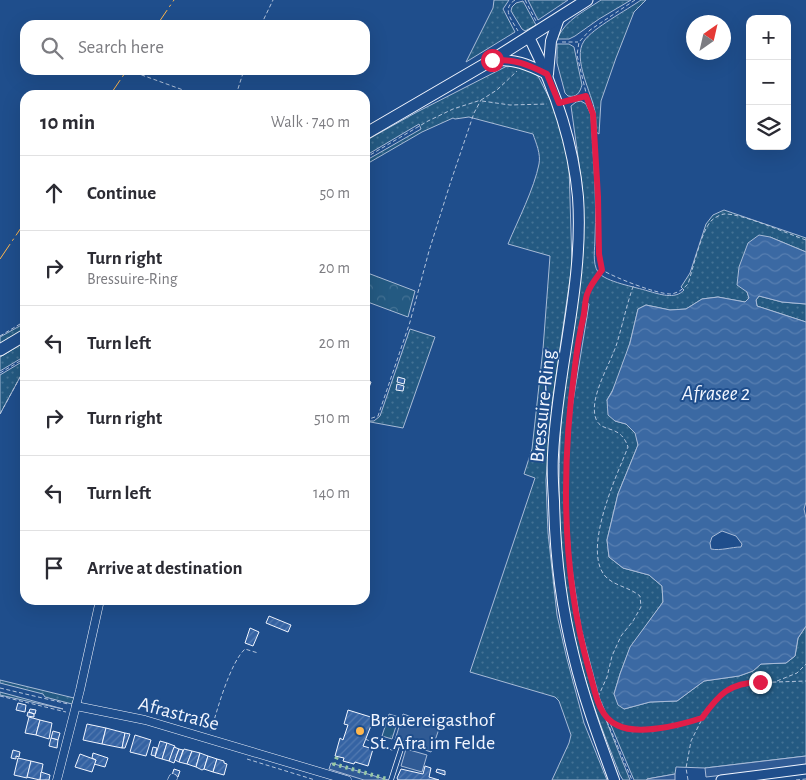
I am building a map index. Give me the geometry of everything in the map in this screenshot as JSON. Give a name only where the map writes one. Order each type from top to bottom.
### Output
[{"type":"main road","points":[[370,131],[492,60],[587,0]]},
{"type":"main road","points":[[492,60],[521,62],[548,76],[551,41],[559,18]]},
{"type":"main road","name":"Bressuire-Ring","points":[[526,39],[548,76],[559,103],[576,188],[578,230],[576,271],[553,456],[555,532],[560,582],[573,655],[587,704],[614,780]]},
{"type":"main road","points":[[0,350],[20,338]]},
{"type":"street","points":[[57,780],[99,605]]},
{"type":"street","name":"Afrastraße","points":[[75,710],[145,720],[347,780]]},
{"type":"street","points":[[721,780],[806,769]]},
{"type":"lane","points":[[391,780],[403,743]]},
{"type":"lane","points":[[399,755],[404,758]]},
{"type":"path","points":[[263,20],[273,0]]},
{"type":"path","points":[[515,0],[508,9],[508,15],[526,39]]},
{"type":"path","points":[[632,780],[597,698],[579,629],[569,564],[565,500],[568,420],[576,356],[587,293],[602,270],[599,254],[593,114],[586,96],[577,55],[579,42],[590,30],[635,0]]},
{"type":"path","points":[[551,41],[579,42]]},
{"type":"path","points":[[142,75],[183,90]]},
{"type":"path","points":[[238,90],[242,75]]},
{"type":"path","points":[[370,155],[428,121],[453,109],[481,100],[510,105],[559,103],[586,96]]},
{"type":"path","points":[[370,419],[378,416],[410,322],[428,251],[474,112],[481,100]]},
{"type":"path","points":[[602,270],[615,277],[661,292],[672,294],[682,290],[688,284],[710,222],[716,216],[725,214],[740,216],[806,240]]},
{"type":"path","points":[[597,698],[607,677],[612,656],[620,636],[633,621],[640,607],[640,596],[606,576],[597,555],[601,519],[628,447],[625,438],[620,432],[604,427],[597,421],[594,412],[599,384],[616,344],[634,283]]},
{"type":"path","points":[[0,336],[20,324]]},
{"type":"path","points":[[0,373],[20,361]]},
{"type":"path","points":[[0,414],[20,377]]},
{"type":"path","points":[[209,738],[235,662],[245,650],[258,653]]},
{"type":"path","points":[[774,683],[796,673],[806,664]]},
{"type":"path","points":[[688,780],[686,768],[691,742],[702,718],[714,701],[724,692],[747,683],[806,680]]},
{"type":"path","points":[[0,688],[75,710]]},
{"type":"path","points":[[0,696],[75,710]]},
{"type":"path","points":[[603,714],[616,725],[630,730],[662,727],[702,718]]},
{"type":"path","points":[[365,739],[399,755]]},
{"type":"path","points":[[244,759],[315,780]]},
{"type":"path","points":[[796,780],[806,779]]},
{"type":"green space","points":[[494,0],[509,0],[503,9],[515,32],[466,62],[493,8]]},
{"type":"green space","points":[[528,0],[568,0],[538,20]]},
{"type":"green space","points":[[601,0],[631,0],[575,36],[569,39],[557,39],[565,26]]},
{"type":"green space","points":[[641,0],[646,0],[634,12],[601,101],[599,134],[596,132],[595,112],[581,66],[581,48],[588,36]]},
{"type":"green space","points":[[523,1],[536,25],[525,31],[511,11],[516,3]]},
{"type":"green space","points":[[557,44],[569,44],[574,47],[582,85],[579,92],[574,96],[568,96],[565,93],[557,63]]},
{"type":"green space","points":[[507,66],[526,68],[538,76],[558,115],[569,166],[572,265],[552,404],[546,480],[548,533],[557,615],[566,655],[584,723],[607,780],[552,780],[571,735],[559,701],[555,697],[470,672],[535,478],[524,474],[532,449],[543,349],[550,256],[508,244],[537,174],[539,152],[533,134],[469,117],[453,118],[422,132],[370,162],[370,158],[421,129],[419,124],[370,153],[370,138]]},
{"type":"green space","points":[[581,101],[586,104],[591,115],[595,192],[594,260],[598,272],[602,276],[621,284],[662,295],[672,296],[680,293],[684,290],[681,287],[690,273],[706,224],[713,215],[724,210],[806,238],[806,252],[770,237],[747,292],[749,298],[745,302],[718,297],[702,299],[686,309],[670,310],[646,305],[638,309],[630,344],[618,379],[607,400],[615,421],[626,424],[636,433],[638,445],[618,494],[607,540],[609,557],[623,568],[649,575],[662,586],[663,602],[630,648],[620,674],[614,694],[624,709],[650,702],[677,701],[704,681],[739,676],[753,671],[761,664],[786,663],[795,656],[798,638],[806,626],[806,756],[705,768],[676,767],[675,774],[647,780],[634,780],[599,697],[581,628],[571,563],[567,500],[570,420],[589,304],[585,302],[580,324],[566,438],[565,515],[568,553],[579,629],[592,681],[630,780],[623,780],[620,775],[594,708],[575,639],[565,585],[560,531],[561,423],[583,207],[571,106]]},
{"type":"green space","points":[[370,274],[415,291],[408,317],[370,303]]},
{"type":"green space","points":[[759,296],[782,302],[806,304],[806,322],[757,306],[756,300]]},
{"type":"green space","points":[[20,326],[20,332],[0,344],[0,337]]},
{"type":"green space","points":[[410,329],[435,337],[403,428],[370,422],[380,416]]},
{"type":"green space","points":[[20,345],[20,359],[0,371],[0,357]]},
{"type":"green space","points":[[20,363],[20,377],[0,414],[0,375]]},
{"type":"green space","points":[[0,680],[74,698],[72,704],[0,683]]},
{"type":"green space","points":[[0,692],[63,709],[0,695]]},
{"type":"green space","points":[[389,714],[399,717],[392,739],[382,736]]},
{"type":"shaded area","points":[[403,714],[440,726],[431,752],[395,740]]},
{"type":"shaded area","points":[[406,749],[427,755],[422,772],[401,766]]},
{"type":"shaded area","points":[[806,756],[806,766],[706,777],[705,768]]},
{"type":"shaded area","points":[[331,763],[388,780],[364,780],[329,769]]},
{"type":"shaded area","points":[[675,774],[675,780],[647,780],[647,779]]},
{"type":"water","name":"Afrasee 2","points":[[759,235],[770,237],[806,252],[806,304],[782,302],[759,296],[756,300],[757,306],[806,322],[806,502],[804,509],[806,518],[806,626],[798,638],[795,656],[786,663],[761,664],[753,671],[739,676],[704,681],[677,701],[650,702],[624,709],[618,705],[614,694],[620,674],[630,647],[663,602],[662,586],[649,575],[623,568],[609,557],[607,540],[618,494],[638,445],[635,433],[626,424],[615,421],[608,415],[607,400],[612,392],[630,343],[638,309],[646,305],[670,310],[686,309],[702,299],[718,297],[745,302],[749,298],[747,292],[737,285],[739,267],[748,243]],"holes":[[[722,531],[736,536],[742,544],[741,547],[711,549],[712,537]]]},
{"type":"building","points":[[398,377],[405,379],[404,384],[397,382]]},
{"type":"building","points":[[397,384],[404,386],[403,391],[396,390]]},
{"type":"building","points":[[269,616],[291,625],[288,632],[266,623]]},
{"type":"building","points":[[250,628],[259,632],[253,646],[245,643]]},
{"type":"building","points":[[18,703],[26,705],[25,712],[16,710]]},
{"type":"building","points":[[30,709],[36,710],[35,714],[29,712]]},
{"type":"building","points":[[348,710],[374,718],[363,746],[373,749],[368,766],[343,761],[344,758],[335,756],[340,738],[343,740],[348,725],[344,724]]},
{"type":"building","points":[[28,712],[34,714],[34,717],[27,716]]},
{"type":"building","points":[[29,717],[40,720],[36,735],[25,733]]},
{"type":"building","points":[[40,720],[52,723],[49,739],[36,735]]},
{"type":"building","points":[[87,724],[106,728],[102,744],[83,740]]},
{"type":"building","points":[[106,728],[125,733],[122,748],[102,744]]},
{"type":"building","points":[[53,731],[60,733],[58,740],[51,738]]},
{"type":"building","points":[[125,733],[130,734],[125,748],[122,748]]},
{"type":"building","points":[[135,735],[151,740],[146,756],[130,752]]},
{"type":"building","points":[[51,738],[58,740],[57,748],[49,746]]},
{"type":"building","points":[[160,741],[167,743],[162,759],[155,757]]},
{"type":"building","points":[[167,743],[175,746],[169,761],[162,759]]},
{"type":"building","points":[[153,747],[157,748],[155,756],[151,755]]},
{"type":"building","points":[[174,747],[179,749],[174,763],[169,761]]},
{"type":"building","points":[[179,749],[183,750],[179,762],[175,760]]},
{"type":"building","points":[[184,749],[192,751],[187,764],[179,762]]},
{"type":"building","points":[[13,750],[20,752],[19,757],[16,756],[16,759],[11,758]]},
{"type":"building","points":[[192,751],[200,753],[196,767],[187,764]]},
{"type":"building","points":[[93,753],[108,758],[105,767],[94,764],[96,760],[92,758]]},
{"type":"building","points":[[200,753],[208,756],[202,770],[196,767]]},
{"type":"building","points":[[80,754],[96,760],[92,772],[75,767]]},
{"type":"building","points":[[208,756],[217,759],[213,772],[204,769]]},
{"type":"building","points":[[18,758],[31,761],[27,778],[14,775]]},
{"type":"building","points":[[217,759],[227,764],[224,775],[213,772]]},
{"type":"building","points":[[31,761],[43,764],[40,780],[27,777]]},
{"type":"building","points":[[425,766],[431,768],[429,777],[439,780],[398,780],[397,778],[401,769],[423,774]]},
{"type":"building","points":[[174,769],[180,771],[178,777],[172,775]]},
{"type":"building","points":[[437,769],[445,771],[445,775],[436,772]]},
{"type":"building","points":[[41,772],[50,775],[49,780],[40,780]]},
{"type":"hedge","points":[[337,757],[334,764],[387,779]]},
{"type":"power","points":[[160,20],[174,0]]},
{"type":"power","points":[[113,90],[124,75]]},
{"type":"power","points":[[0,259],[20,229]]},
{"type":"place","name":"Brauereigasthof St. Afra im Felde","points":[[360,731]]},
{"type":"route","points":[[492,60],[503,59],[521,62],[547,74],[559,103],[586,96],[593,114],[599,254],[602,270],[587,293],[576,356],[568,420],[565,500],[569,564],[579,629],[603,714],[616,725],[630,730],[685,723],[702,718],[714,701],[724,692],[747,683],[760,682]]}]
